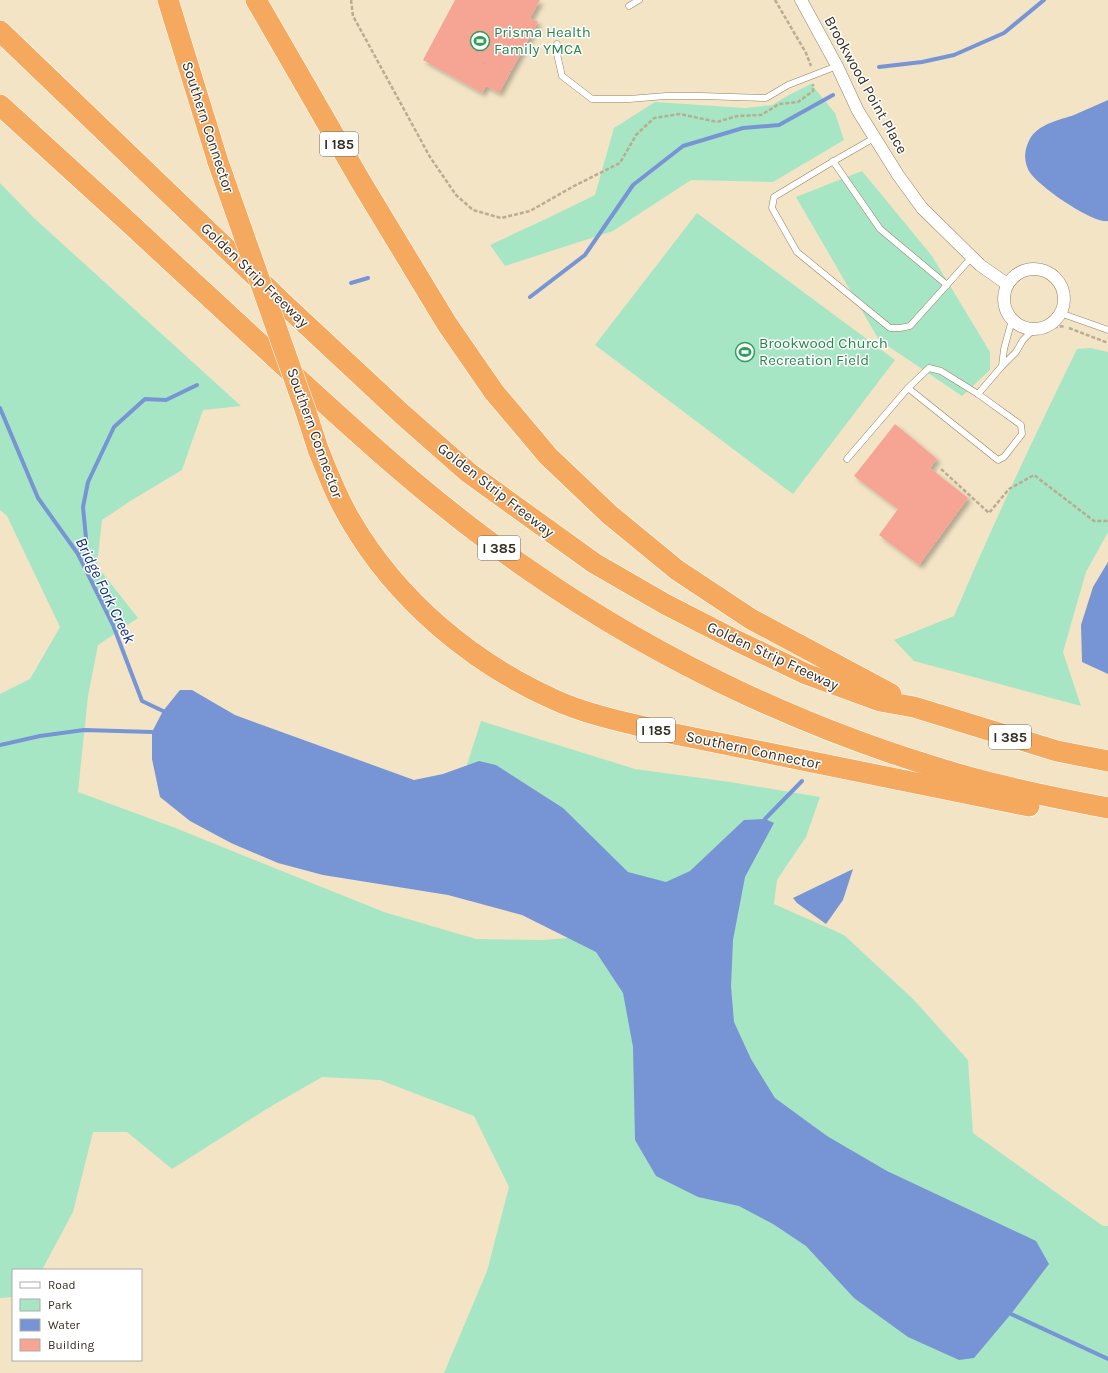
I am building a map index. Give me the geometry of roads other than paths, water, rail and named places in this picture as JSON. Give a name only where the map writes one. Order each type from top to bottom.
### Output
[{"type":"highway","name":"Southern Connector","points":[[168,0],[218,162],[318,449],[341,503],[351,522],[385,572],[401,590],[447,633],[514,680],[556,701],[604,717],[660,731],[952,791],[1108,820]]},
{"type":"highway","name":"I 185","points":[[256,0],[361,182],[447,324],[494,392],[548,456],[610,515],[677,570],[751,619],[914,707]]},
{"type":"highway","name":"Golden Strip Freeway","points":[[0,31],[283,303],[402,414],[469,473],[594,563],[665,604],[806,674],[880,701],[914,707],[1057,751],[1108,761]]},
{"type":"highway","name":"I 385","points":[[0,105],[398,469],[470,527],[529,570],[603,618],[672,657],[761,701],[850,739],[937,768],[987,782],[1034,794],[1108,808]]},
{"type":"street","name":"Brookwood Point Place","points":[[801,0],[837,66],[858,111],[898,175],[922,208],[980,265],[1007,284]]},
{"type":"street","points":[[1033,268],[1043,270],[1052,275],[1059,283],[1063,293],[1064,303],[1060,313],[1054,322],[1036,332],[1022,327],[1012,320],[1005,309],[1004,296],[1007,284],[1014,276],[1023,270],[1033,268]]},
{"type":"lane","points":[[629,6],[639,0]]},
{"type":"lane","points":[[558,44],[557,54],[562,76],[592,98],[629,99],[666,96],[766,98],[788,85],[837,66]]},
{"type":"lane","points":[[874,138],[774,197],[772,208],[797,252],[890,328],[910,326],[972,257]]},
{"type":"lane","points":[[833,162],[880,229],[947,285]]},
{"type":"lane","points":[[1060,313],[1108,330]]},
{"type":"lane","points":[[1002,366],[1004,349],[1012,320]]},
{"type":"lane","points":[[978,394],[1016,352],[1023,340],[1036,332]]},
{"type":"lane","points":[[847,459],[908,388],[929,368],[941,371],[978,394],[1021,426],[1022,434],[1004,457],[998,460],[908,388]]},
{"type":"water","points":[[1108,100],[1108,221],[1090,216],[1078,210],[1052,193],[1033,176],[1026,165],[1025,157],[1026,149],[1031,137],[1040,128]]},
{"type":"water","points":[[1108,562],[1108,674],[1082,662],[1081,625],[1093,587]]},
{"type":"water","points":[[180,690],[192,690],[235,715],[414,780],[443,774],[479,761],[496,765],[563,808],[628,872],[666,882],[690,871],[744,820],[765,819],[774,823],[745,877],[733,940],[731,986],[734,1022],[751,1059],[775,1098],[827,1136],[887,1171],[1036,1241],[1049,1264],[1011,1314],[974,1358],[959,1360],[908,1337],[854,1298],[806,1246],[773,1224],[739,1206],[698,1197],[656,1176],[635,1140],[633,1047],[623,993],[596,952],[522,915],[448,895],[323,875],[278,863],[231,843],[190,821],[160,797],[152,759],[152,732],[163,711]]},
{"type":"water","points":[[853,869],[843,900],[826,924],[797,903],[793,898]]},
{"type":"waterway","points":[[879,67],[922,62],[954,55],[1004,33],[1044,0]]},
{"type":"waterway","points":[[530,297],[585,255],[633,185],[683,146],[743,128],[779,125],[833,95]]},
{"type":"waterway","points":[[351,283],[368,278]]},
{"type":"waterway","points":[[78,554],[86,538],[83,507],[88,482],[114,427],[145,399],[166,400],[197,385]]},
{"type":"waterway","name":"Bridge Fork Creek","points":[[0,408],[38,498],[78,554],[113,625],[142,701],[163,711]]},
{"type":"waterway","points":[[0,745],[40,736],[84,730],[152,732]]},
{"type":"waterway","points":[[765,819],[802,781]]},
{"type":"waterway","name":"Bridge Fork Creek","points":[[1011,1314],[1108,1359]]},
{"type":"place","name":"Prisma Health Family YMCA","points":[[480,41]]},
{"type":"place","name":"Brookwood Church Recreation Field","points":[[745,352]]}]
